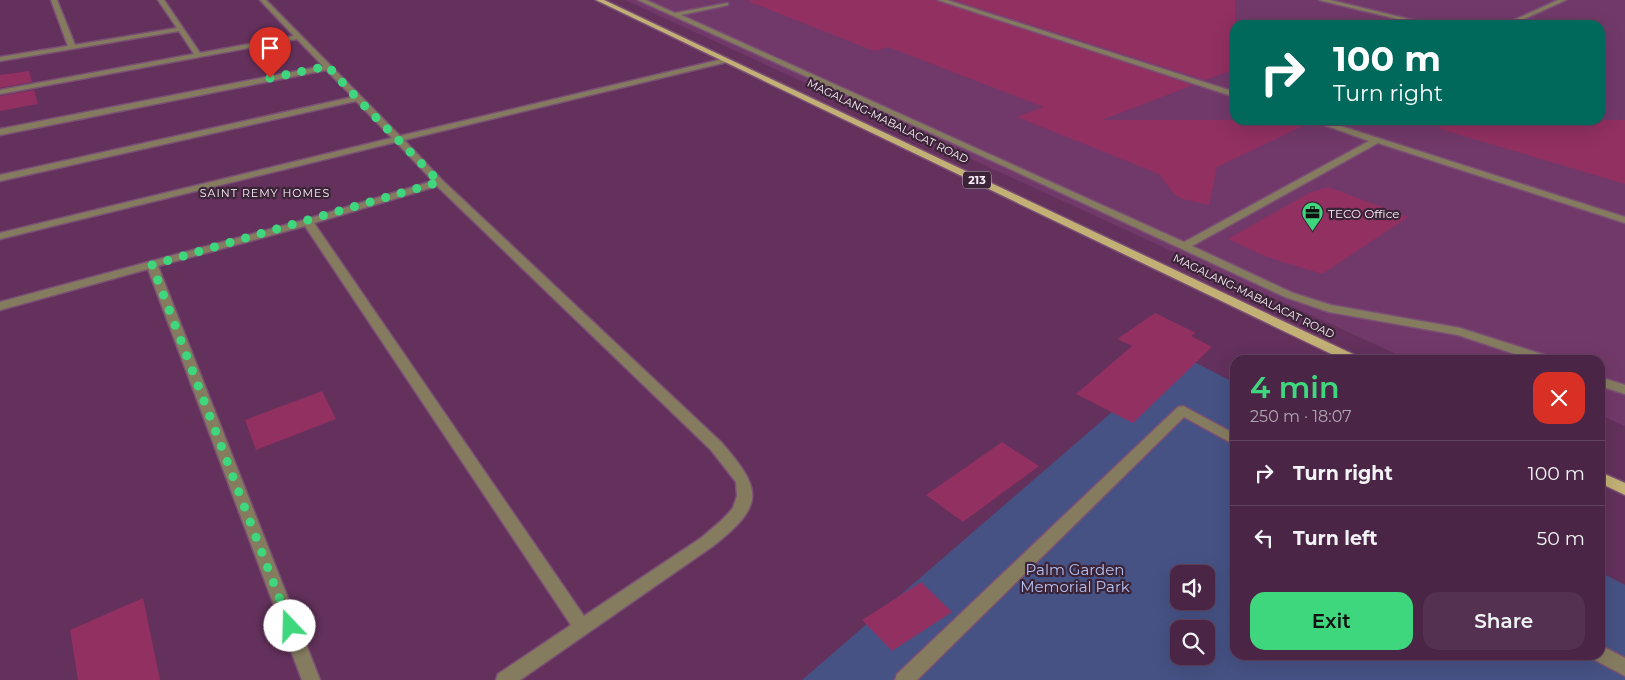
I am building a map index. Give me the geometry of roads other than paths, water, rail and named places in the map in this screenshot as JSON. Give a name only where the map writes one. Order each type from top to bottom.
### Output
[{"type":"main road","name":"MAGALANG-MABALACAT ROAD","points":[[599,0],[1344,355]]},
{"type":"main road","points":[[1605,479],[1625,489]]},
{"type":"street","points":[[54,0],[72,47]]},
{"type":"street","points":[[161,0],[198,56]]},
{"type":"street","points":[[263,0],[328,66],[356,99],[439,182],[716,446],[740,476],[745,489],[742,504],[730,524],[707,542],[505,680]]},
{"type":"street","points":[[641,0],[1186,245],[1289,295],[1328,308],[1460,332],[1531,355]]},
{"type":"street","points":[[941,0],[1230,92]]},
{"type":"street","points":[[1322,0],[1408,20]]},
{"type":"street","points":[[1517,20],[1563,0]]},
{"type":"street","points":[[674,15],[726,4]]},
{"type":"street","points":[[0,59],[181,30]]},
{"type":"street","points":[[0,92],[298,37]]},
{"type":"street","points":[[0,236],[724,60]]},
{"type":"street","points":[[0,132],[328,66]]},
{"type":"street","points":[[0,178],[356,99]]},
{"type":"street","points":[[1330,125],[1625,220]]},
{"type":"street","points":[[1186,245],[1377,140]]},
{"type":"street","points":[[0,306],[308,222],[439,182]]},
{"type":"street","points":[[308,222],[582,627]]},
{"type":"street","points":[[152,265],[311,680]]},
{"type":"street","points":[[1605,383],[1625,390]]},
{"type":"street","points":[[904,680],[1183,410],[1230,437]]},
{"type":"street","points":[[1605,656],[1625,668]]},
{"type":"place","name":"TECO Office","points":[[1312,232]]},
{"type":"district","name":"SAINT REMY HOMES","points":[[265,193]]},
{"type":"park label","name":"Palm Garden Memorial Park","points":[[1075,578]]}]
